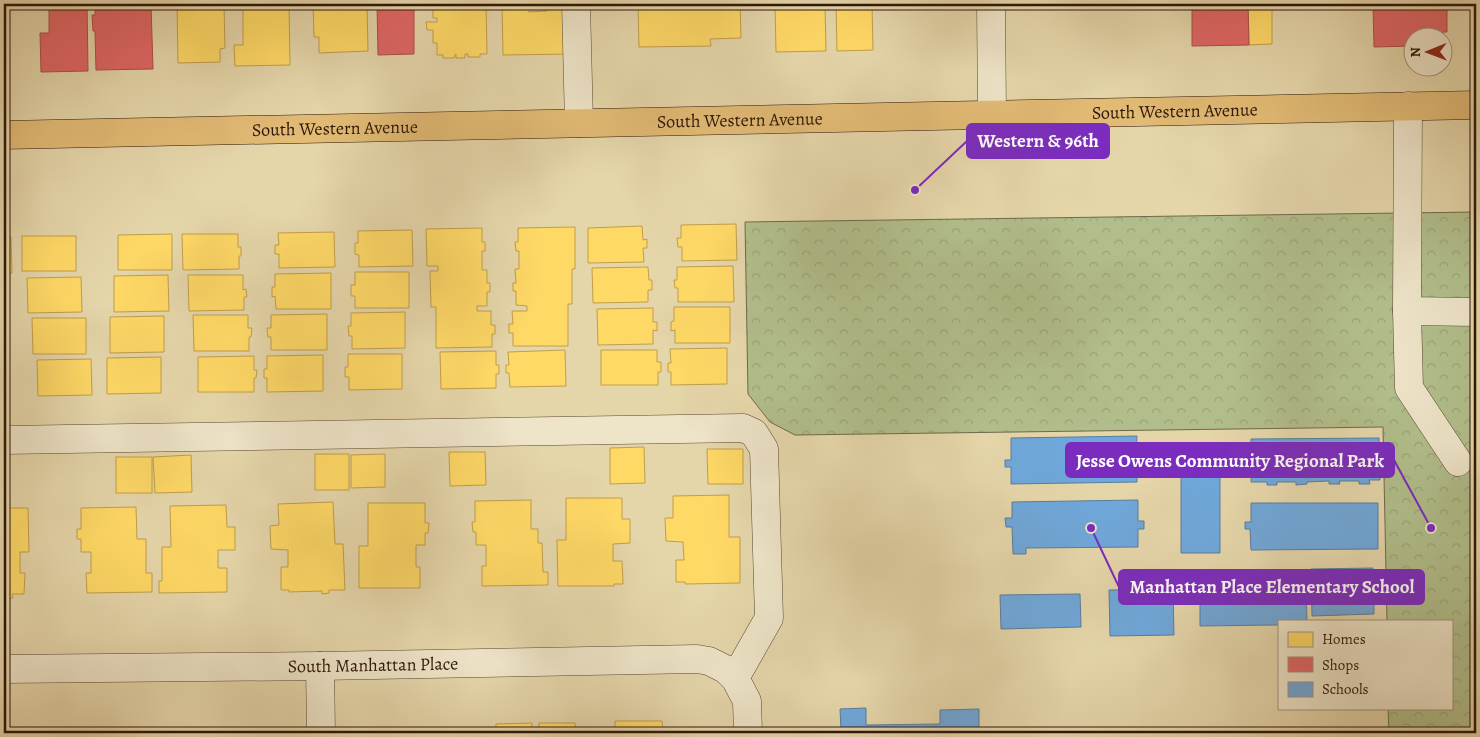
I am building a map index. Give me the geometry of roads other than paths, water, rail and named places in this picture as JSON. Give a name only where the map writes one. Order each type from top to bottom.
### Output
[{"type":"main road","name":"South Western Avenue","points":[[4,135],[1476,105]]},
{"type":"street","points":[[576,4],[579,123]]},
{"type":"street","points":[[991,4],[992,114]]},
{"type":"street","points":[[1408,106],[1407,311],[1409,388],[1458,462]]},
{"type":"street","points":[[1407,311],[1476,312]]},
{"type":"street","points":[[4,440],[743,428],[754,433],[764,449],[768,618],[735,678],[747,701],[748,733]]},
{"type":"street","name":"South Manhattan Place","points":[[4,669],[697,660],[709,661],[725,669],[735,678]]},
{"type":"street","points":[[320,666],[321,733]]},
{"type":"place","name":"Western & 96th","points":[[915,190]]},
{"type":"place","name":"Manhattan Place Elementary School","points":[[1091,528]]},
{"type":"place","name":"Jesse Owens Community Regional Park","points":[[1431,528]]}]
